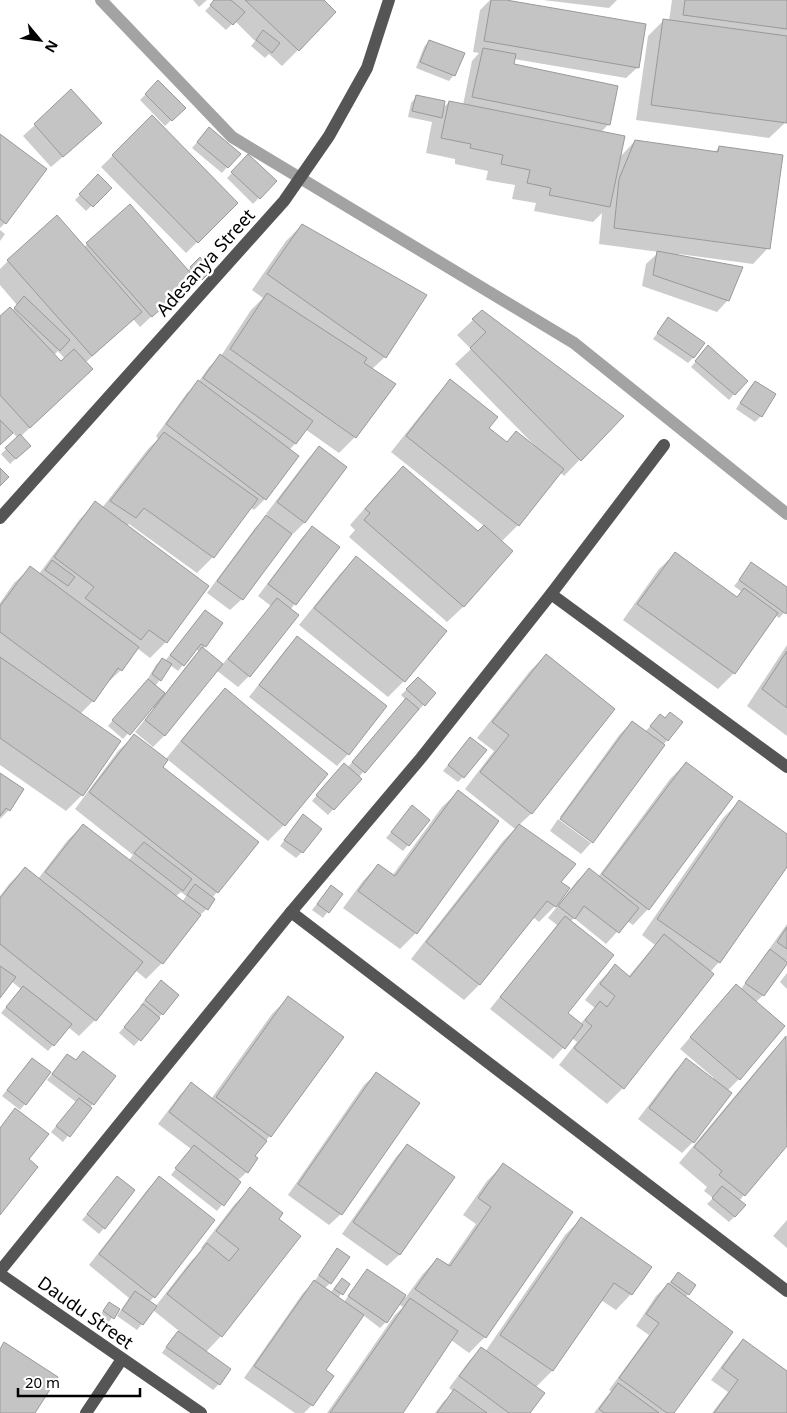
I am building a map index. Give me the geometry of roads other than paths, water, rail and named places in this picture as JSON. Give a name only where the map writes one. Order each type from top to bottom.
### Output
[{"type":"street","name":"Adesanya Street","points":[[0,518],[284,201],[329,136],[367,68],[389,0]]},
{"type":"street","points":[[0,1273],[291,912],[421,758],[551,594],[664,445]]},
{"type":"street","points":[[551,594],[787,767]]},
{"type":"street","points":[[291,912],[787,1291]]},
{"type":"street","name":"Daudu Street","points":[[0,1273],[201,1413]]},
{"type":"street","points":[[86,1413],[122,1359]]},
{"type":"waterway","points":[[101,0],[232,137],[574,343],[787,514]]}]
